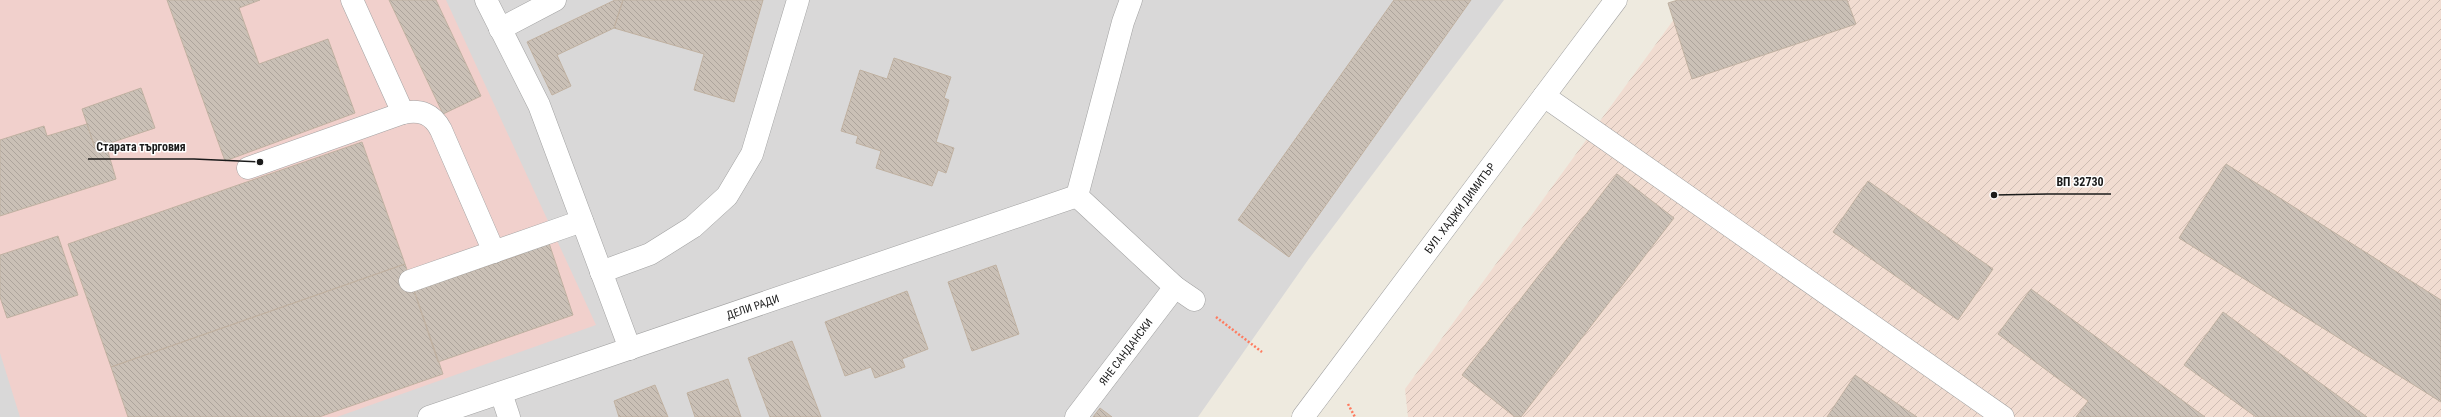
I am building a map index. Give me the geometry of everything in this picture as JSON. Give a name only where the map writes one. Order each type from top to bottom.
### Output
[{"type":"street","points":[[352,0],[403,112]]},
{"type":"street","points":[[486,0],[539,105],[630,349]]},
{"type":"street","points":[[500,29],[555,0]]},
{"type":"street","points":[[601,272],[650,254],[693,228],[727,196],[752,154],[798,0]]},
{"type":"street","points":[[1131,0],[1123,22],[1077,196],[1175,287],[1194,300]]},
{"type":"street","name":"БУЛ. ХАДЖИ ДИМИТЪР","points":[[1303,417],[1616,0]]},
{"type":"street","points":[[1544,96],[2003,417]]},
{"type":"street","points":[[248,168],[403,112],[422,112],[437,122],[494,252]]},
{"type":"street","name":"ДЕЛИ РАДИ","points":[[429,417],[1077,196]]},
{"type":"street","points":[[410,281],[582,221]]},
{"type":"street","name":"ЯНЕ САНДАНСКИ","points":[[1076,417],[1175,287]]},
{"type":"street","points":[[501,393],[509,417]]},
{"type":"path","points":[[1194,300],[1262,352]]},
{"type":"path","points":[[1344,397],[1355,417]]},
{"type":"shaded area","points":[[0,0],[1504,0],[1308,260],[1198,417],[0,417]]},
{"type":"shaded area","points":[[0,0],[446,0],[596,325],[337,417],[20,417],[0,353]]},
{"type":"shaded area","points":[[1688,0],[2441,0],[2441,417],[1408,417],[1405,389]]},
{"type":"building","points":[[167,0],[260,0],[239,8],[259,64],[328,39],[355,113],[225,161]]},
{"type":"building","points":[[389,0],[436,0],[481,96],[443,114]]},
{"type":"building","points":[[615,0],[623,0],[614,28],[557,55],[571,86],[552,95],[527,42]]},
{"type":"building","points":[[623,0],[763,0],[734,102],[694,90],[704,54],[614,28]]},
{"type":"building","points":[[1394,0],[1471,0],[1289,257],[1238,220]]},
{"type":"building","points":[[1678,0],[1847,0],[1856,24],[1692,79],[1668,3]]},
{"type":"building","points":[[894,58],[951,77],[944,98],[949,100],[936,142],[954,148],[946,173],[938,170],[932,186],[876,168],[881,151],[856,143],[858,136],[841,131],[860,70],[887,79]]},
{"type":"building","points":[[141,88],[155,128],[95,148],[82,109]]},
{"type":"building","points":[[87,124],[95,148],[106,145],[116,179],[0,216],[0,140],[44,126],[47,136]]},
{"type":"building","points":[[362,142],[405,264],[111,367],[68,244]]},
{"type":"building","points":[[2226,164],[2441,300],[2441,402],[2179,238]]},
{"type":"building","points":[[1617,174],[1674,218],[1521,417],[1515,417],[1462,375]]},
{"type":"building","points":[[1868,181],[1993,269],[1958,320],[1833,232]]},
{"type":"building","points":[[58,236],[78,295],[7,318],[0,297],[0,255]]},
{"type":"building","points":[[547,237],[573,315],[438,362],[414,291],[523,254],[520,246]]},
{"type":"building","points":[[405,264],[443,374],[319,417],[128,417],[111,367]]},
{"type":"building","points":[[996,265],[1019,334],[972,351],[948,282]]},
{"type":"building","points":[[2031,289],[2205,417],[2076,417],[2088,401],[1998,334]]},
{"type":"building","points":[[907,291],[928,349],[902,359],[905,367],[875,378],[871,367],[845,376],[825,322]]},
{"type":"building","points":[[2223,312],[2367,417],[2256,417],[2184,365]]},
{"type":"building","points":[[792,341],[821,417],[770,417],[748,358]]},
{"type":"building","points":[[1855,375],[1917,417],[1827,417]]},
{"type":"building","points":[[728,379],[741,417],[695,417],[687,393]]},
{"type":"building","points":[[655,385],[668,417],[619,417],[614,401]]},
{"type":"building","points":[[1100,408],[1112,417],[1093,417]]},
{"type":"place","name":"Старата търговия","points":[[260,162]]},
{"type":"place","name":"ВП 32730","points":[[1994,195]]}]
